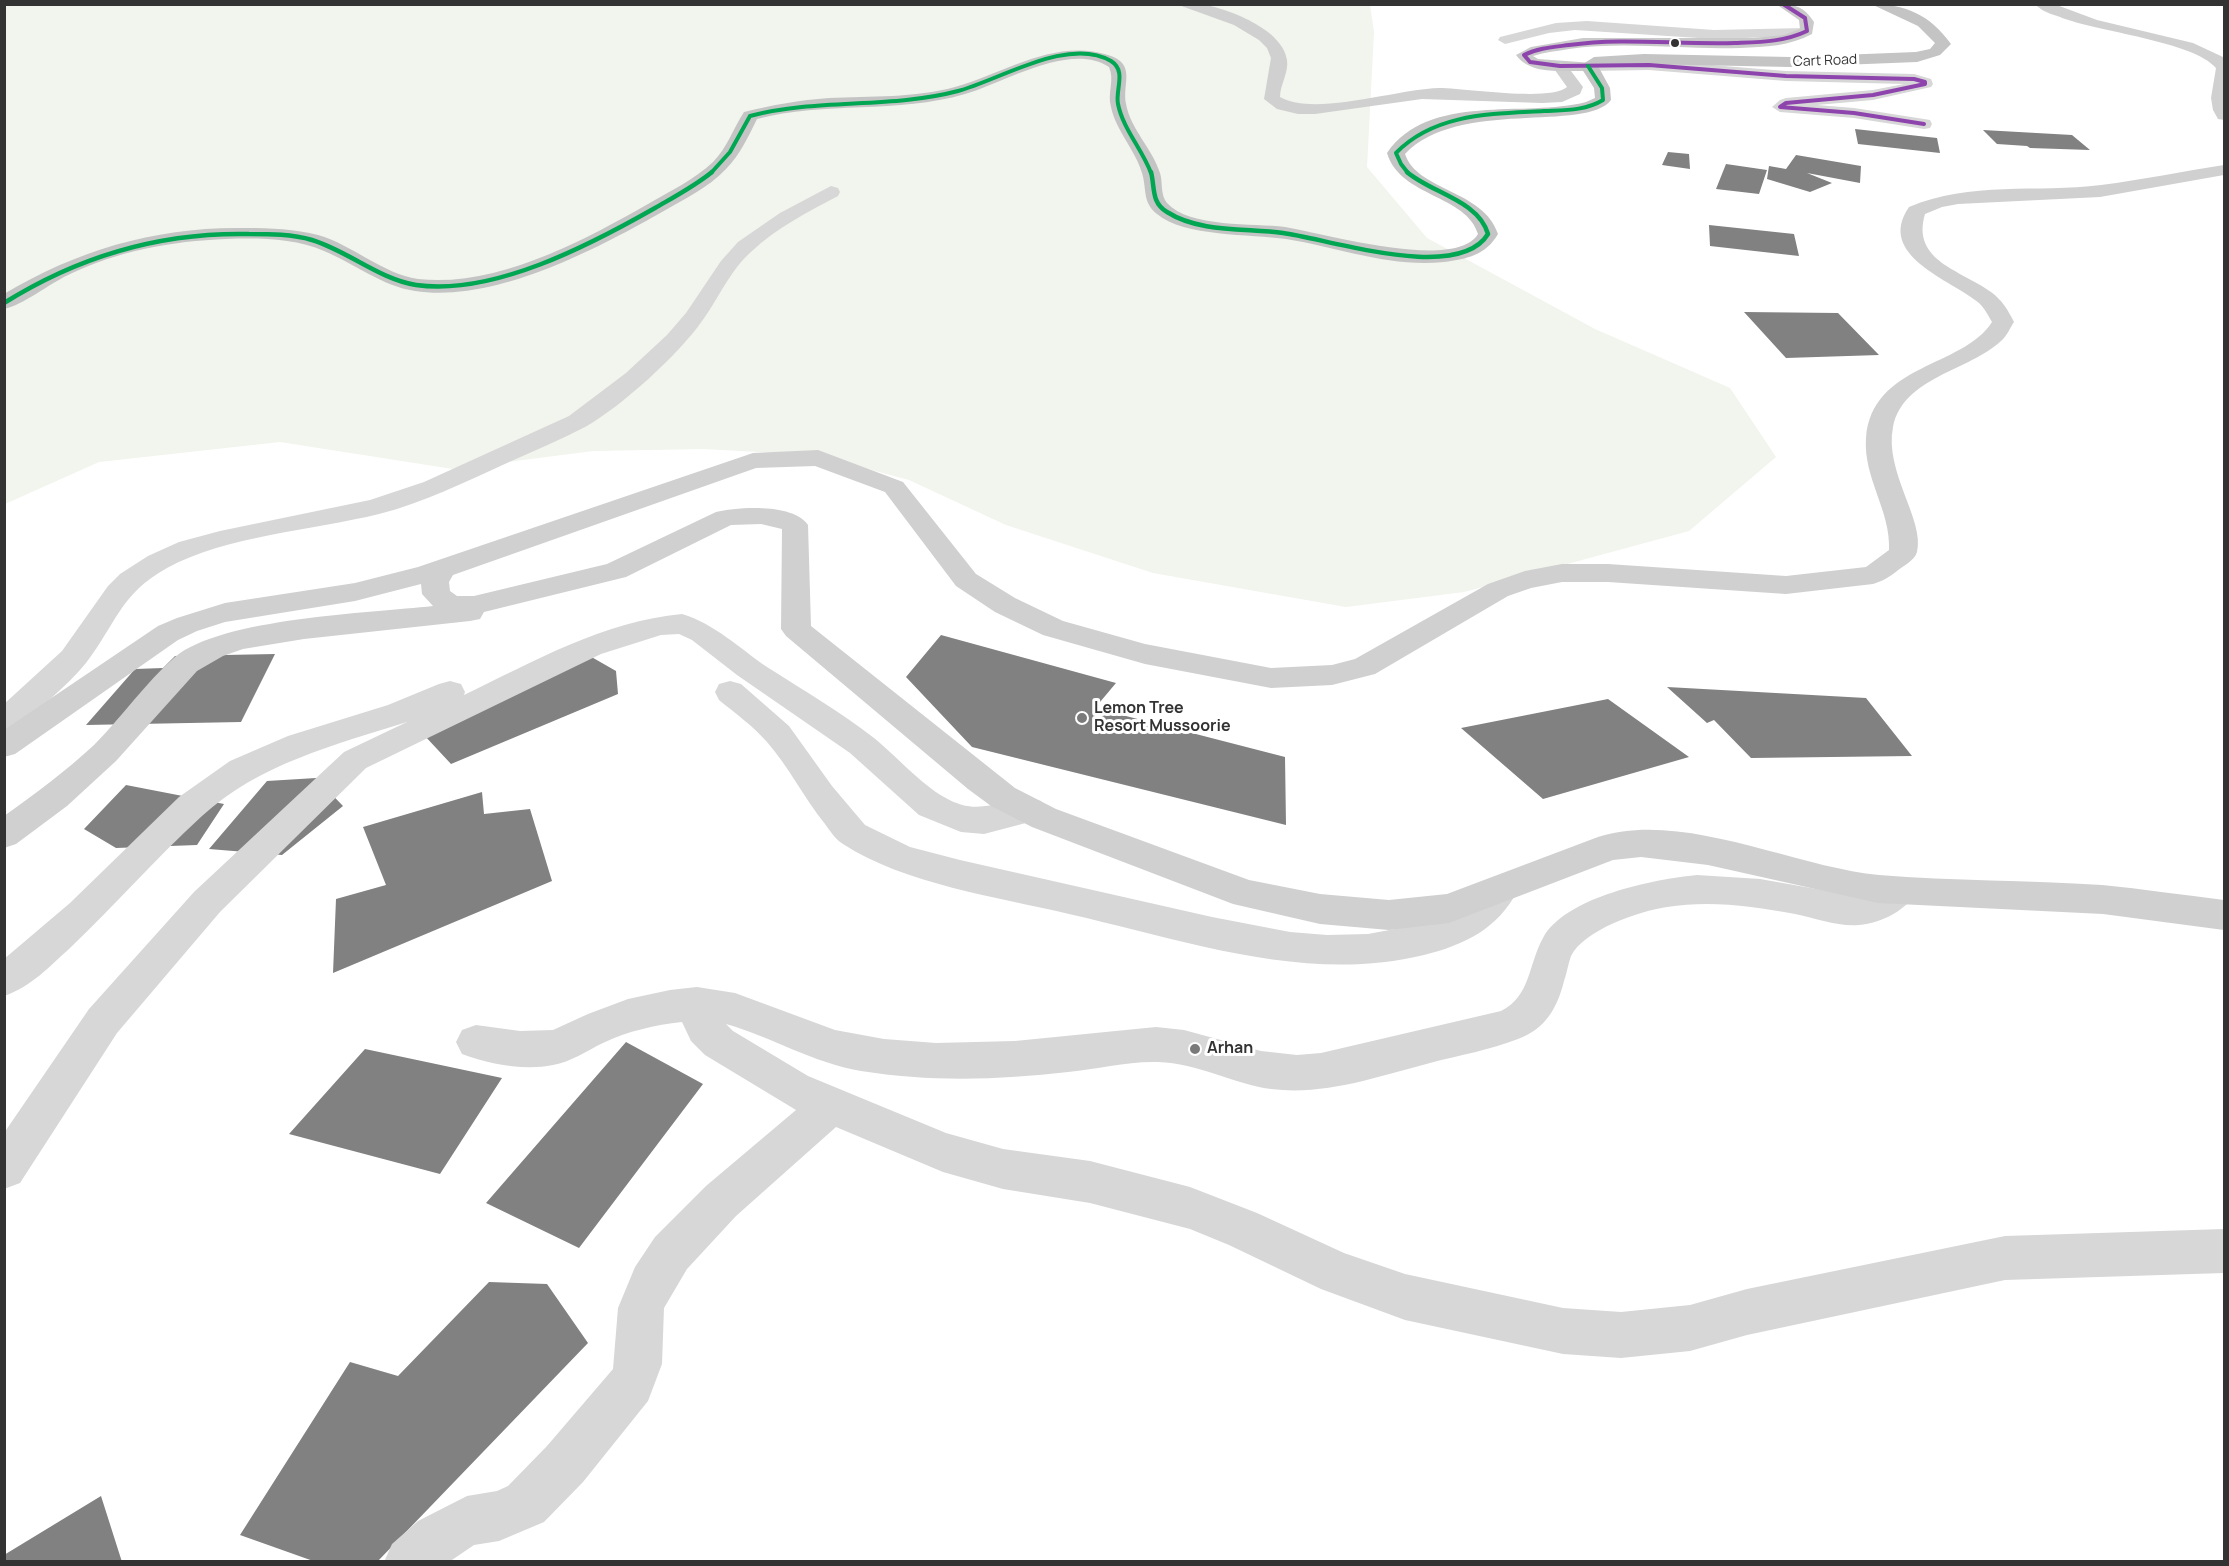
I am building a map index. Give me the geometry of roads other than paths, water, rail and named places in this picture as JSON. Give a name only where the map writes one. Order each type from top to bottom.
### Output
[{"type":"highway","name":"Cart Road","points":[[1588,66],[1605,61],[1644,59],[1790,62],[1917,57],[1935,52],[1943,44],[1938,33],[1922,22],[1898,10],[1878,4]]},
{"type":"highway","points":[[4,303],[94,255],[126,246],[188,236],[246,233],[300,236],[318,241],[411,284],[428,286],[478,281],[531,266],[583,246],[700,181],[719,168],[738,145],[750,116],[777,107],[918,99],[958,91],[1055,57],[1090,56],[1106,59],[1116,64],[1121,80],[1117,101],[1124,122],[1151,172],[1156,202],[1168,213],[1203,225],[1286,233],[1385,253],[1451,255],[1471,250],[1483,243],[1488,234],[1487,224],[1475,213],[1410,175],[1399,162],[1396,153],[1402,144],[1416,134],[1454,121],[1477,117],[1572,110],[1597,104],[1603,100],[1602,88],[1588,66]]},
{"type":"main road","points":[[1588,66],[1560,66],[1530,62],[1524,56],[1534,51],[1576,43],[1600,41],[1723,45],[1777,41],[1805,32],[1809,26],[1807,20],[1797,11],[1783,4]]},
{"type":"street","points":[[1183,4],[1247,25],[1263,34],[1275,47],[1280,60],[1272,99],[1284,107],[1296,109],[1337,107],[1404,95],[1435,93],[1562,97],[1574,91],[1575,87],[1560,66]]},
{"type":"street","points":[[2042,4],[2078,19],[2191,48],[2219,60],[2224,68],[2218,101],[2224,115]]},
{"type":"street","points":[[1505,40],[1534,34],[1545,28],[1571,26],[1756,37],[1805,32]]},
{"type":"street","points":[[1588,66],[1659,66],[1786,76],[1914,79],[1925,82],[1925,84],[1873,95],[1786,103],[1780,107],[1854,112],[1924,124]]},
{"type":"street","points":[[4,746],[168,633],[190,622],[222,612],[381,587],[442,569],[753,461],[818,458],[894,487],[966,580],[1005,605],[1053,628],[1133,651],[1271,678],[1332,675],[1364,667],[1498,590],[1526,580],[1562,573],[1608,573],[1786,585],[1873,576],[1902,553],[1903,532],[1885,481],[1878,445],[1881,424],[1892,400],[1918,379],[1986,343],[2000,332],[2003,322],[1995,306],[1937,267],[1918,250],[1911,232],[1917,210],[1937,202],[1959,198],[2100,191],[2224,170]]},
{"type":"street","points":[[4,721],[52,679],[80,650],[117,593],[147,568],[163,559],[198,544],[376,507],[453,478],[578,421],[597,408],[675,340],[712,291],[721,273],[745,246],[776,224],[831,192]]},
{"type":"street","points":[[442,569],[435,582],[436,594],[450,606],[474,605],[616,571],[725,518],[743,515],[785,519],[795,525],[796,629],[1003,797],[1029,810],[1246,894],[1320,909],[1389,915],[1449,908],[1610,847],[1634,843],[1726,856],[1845,885],[2103,900],[2224,915]]},
{"type":"street","points":[[4,835],[55,797],[105,753],[186,664],[212,649],[238,640],[304,630],[477,612],[538,590]]},
{"type":"street","points":[[4,980],[27,964],[83,913],[191,806],[242,769],[299,744],[399,713],[602,632],[682,624],[702,633],[747,668],[861,745],[931,806],[961,819],[984,821],[1029,810]]},
{"type":"street","points":[[5,1169],[103,1021],[207,902],[355,760],[591,647],[660,626]]},
{"type":"street","points":[[730,692],[778,734],[820,795],[853,834],[901,858],[960,874],[1212,932],[1290,947],[1328,950],[1368,949],[1446,934],[1468,923],[1500,890]]},
{"type":"street","points":[[476,1042],[531,1050],[562,1046],[591,1030],[638,1013],[694,1004],[715,1005],[742,1013],[799,1036],[858,1053],[917,1059],[1002,1060],[1064,1056],[1146,1045],[1170,1045],[1195,1049],[1228,1062],[1272,1071],[1299,1073],[1345,1066],[1494,1029],[1522,1019],[1540,1001],[1551,958],[1564,936],[1584,922],[1613,907],[1646,897],[1678,891],[1724,888],[1856,911],[1874,908],[1900,890]]},
{"type":"street","points":[[694,1004],[705,1029],[719,1043],[794,1089],[943,1152],[1003,1169],[1090,1182],[1190,1208],[1242,1228],[1337,1273],[1405,1297],[1563,1331],[1621,1335],[1690,1328],[1747,1312],[2005,1258],[2224,1251]]},
{"type":"street","points":[[410,1562],[436,1539],[467,1521],[499,1515],[526,1504],[565,1464],[631,1384],[638,1364],[640,1308],[651,1282],[671,1253],[721,1201],[830,1106]]},
{"type":"place","name":"Lemon Tree Resort Mussoorie","points":[[1082,718]]},
{"type":"place","name":"Arhan","points":[[1195,1049]]}]
